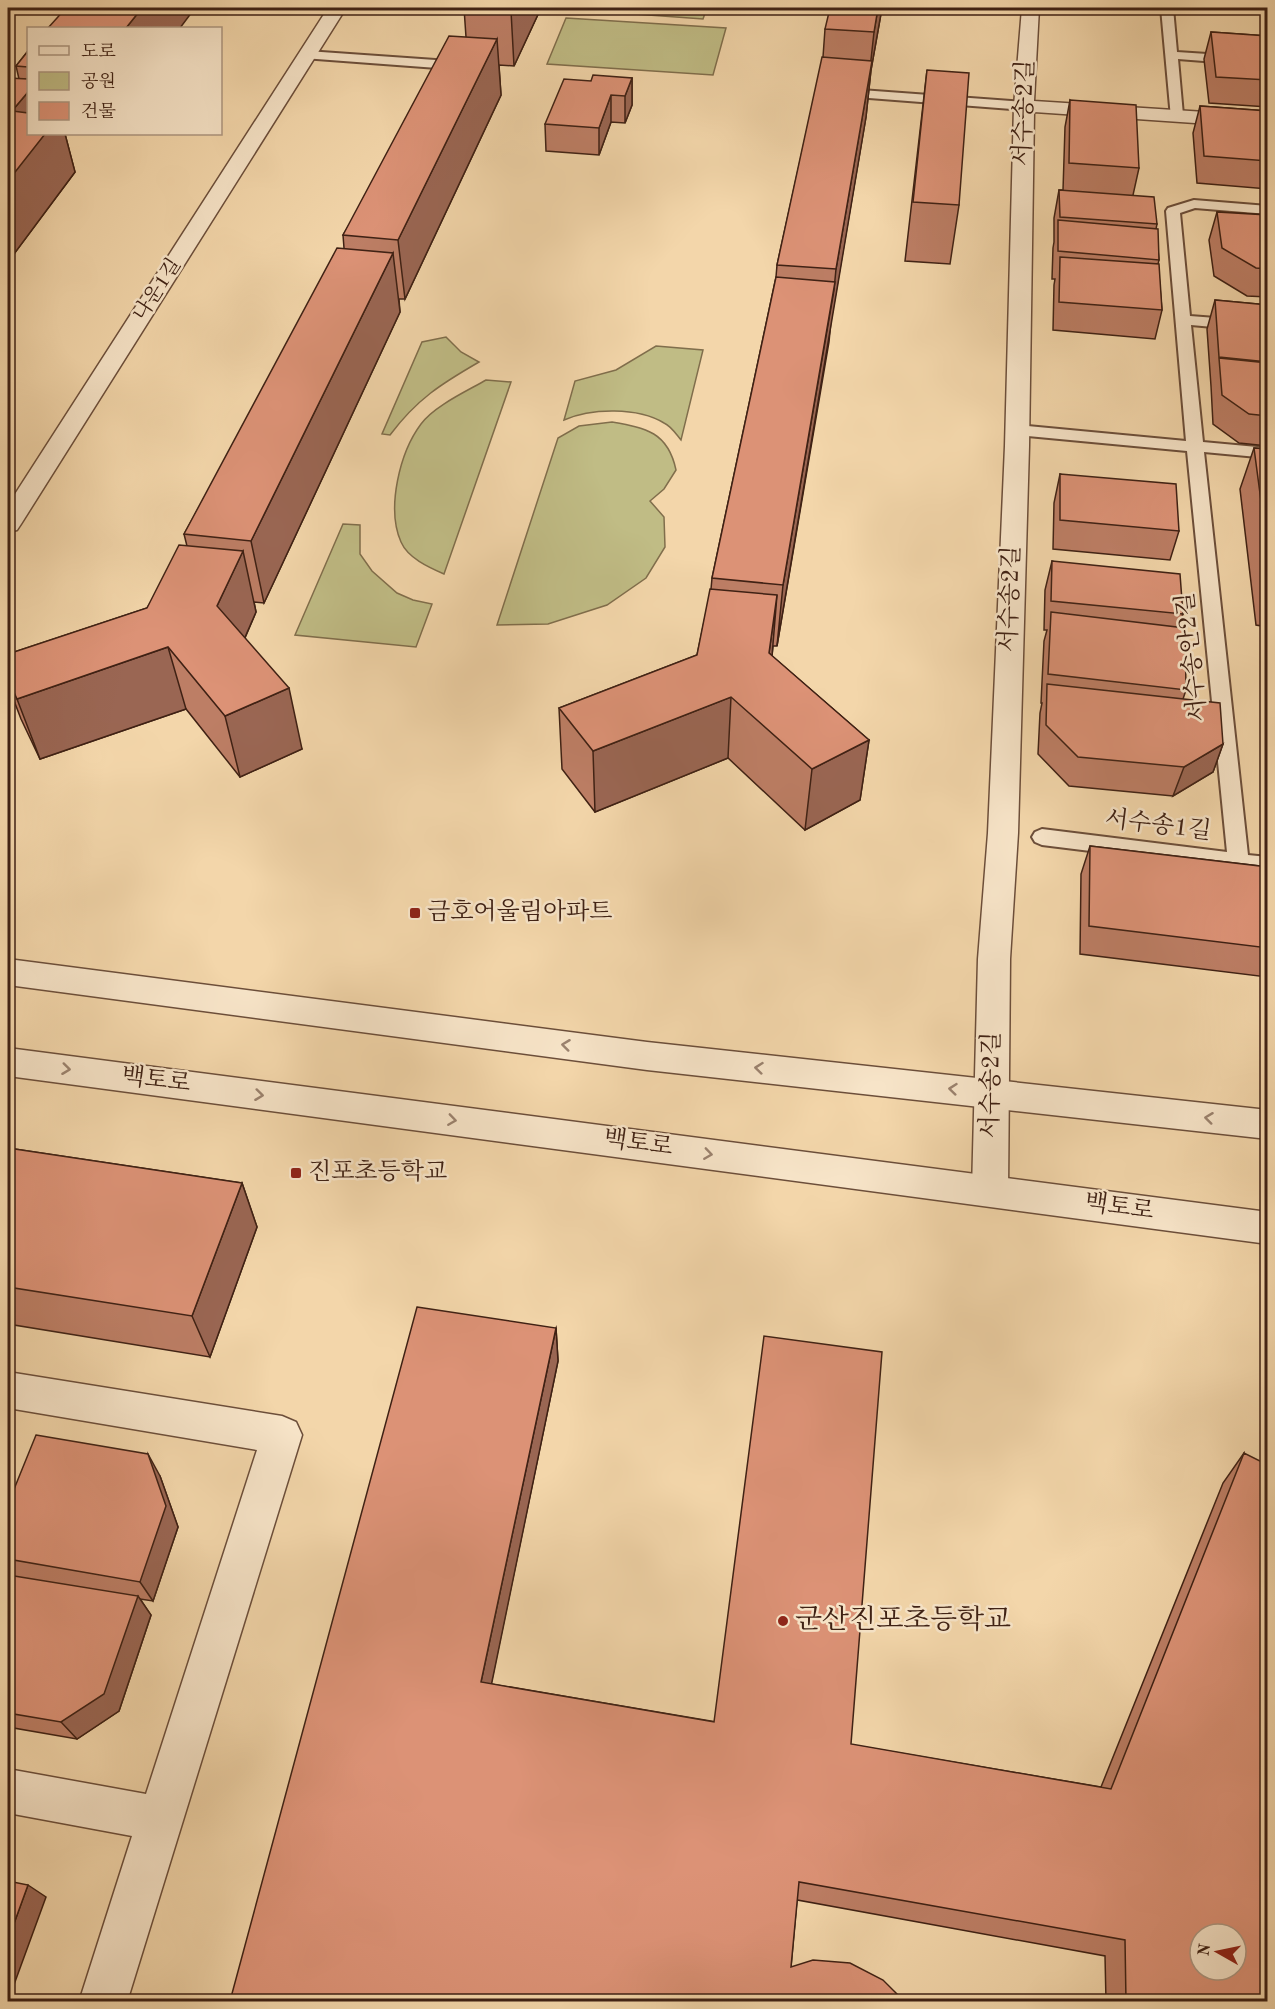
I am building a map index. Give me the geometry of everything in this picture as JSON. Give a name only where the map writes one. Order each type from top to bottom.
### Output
[{"type":"street","name":"나운1길","points":[[8,524],[337,8]]},
{"type":"street","name":"서수송2길","points":[[990,1191],[994,959],[1003,832],[1017,430],[1024,106],[1030,8]]},
{"type":"street","points":[[1024,106],[1268,122]]},
{"type":"street","points":[[8,972],[647,1056],[1268,1125]]},
{"type":"street","name":"백토로","points":[[8,1062],[1268,1228]]},
{"type":"street","points":[[8,1390],[282,1436],[103,2001]]},
{"type":"street","points":[[8,1791],[161,1819]]},
{"type":"lane","points":[[1167,8],[1176,115]]},
{"type":"lane","points":[[1172,55],[1268,62]]},
{"type":"lane","points":[[307,56],[467,67]]},
{"type":"lane","points":[[861,94],[1024,106]]},
{"type":"lane","name":"서수송안2길","points":[[1238,862],[1173,211],[1194,204],[1268,210]]},
{"type":"lane","points":[[1185,320],[1268,327]]},
{"type":"lane","points":[[1017,430],[1268,453]]},
{"type":"lane","name":"서수송1길","points":[[1042,837],[1268,865]]},
{"type":"green space","points":[[568,8],[707,8],[703,19]]},
{"type":"green space","points":[[566,18],[726,28],[713,75],[547,64]]},
{"type":"green space","points":[[446,337],[461,352],[479,362],[430,393],[390,435],[382,434],[422,342]]},
{"type":"green space","points":[[656,346],[703,350],[681,440],[667,424],[641,414],[601,411],[564,420],[575,381],[616,370]]},
{"type":"green space","points":[[486,380],[511,382],[444,574],[413,557],[401,542],[395,513],[395,497],[401,465],[413,436],[427,417],[451,399]]},
{"type":"green space","points":[[612,422],[654,434],[667,447],[672,457],[676,470],[664,489],[650,501],[664,517],[665,547],[646,578],[607,605],[548,624],[497,625],[558,438],[579,426]]},
{"type":"green space","points":[[343,524],[360,525],[360,554],[372,571],[397,593],[413,600],[432,604],[416,647],[295,635]]},
{"type":"building","points":[[66,8],[142,8],[127,27],[49,27]]},
{"type":"building","points":[[464,8],[513,8],[511,11]]},
{"type":"building","points":[[830,8],[878,8],[874,32],[825,29]]},
{"type":"building","points":[[1211,32],[1268,36],[1268,80],[1216,77]]},
{"type":"building","points":[[449,36],[497,39],[398,240],[343,235]]},
{"type":"building","points":[[27,52],[27,67],[16,66]]},
{"type":"building","points":[[822,57],[872,61],[836,269],[777,265]]},
{"type":"building","points":[[927,70],[969,73],[959,205],[913,202]]},
{"type":"building","points":[[593,75],[632,78],[625,96],[611,95],[599,128],[545,124],[564,79],[591,81]]},
{"type":"building","points":[[8,78],[27,79],[27,93],[12,111],[27,113],[27,135],[44,135],[8,181]]},
{"type":"building","points":[[1070,100],[1136,105],[1139,168],[1069,163]]},
{"type":"building","points":[[1200,106],[1268,111],[1268,161],[1204,156]]},
{"type":"building","points":[[1059,190],[1154,197],[1157,224],[1060,217]]},
{"type":"building","points":[[1217,212],[1268,215],[1268,269],[1256,268],[1222,248]]},
{"type":"building","points":[[1058,220],[1158,229],[1159,260],[1058,251]]},
{"type":"building","points":[[337,248],[393,253],[251,541],[184,534]]},
{"type":"building","points":[[1060,257],[1159,264],[1162,310],[1059,302]]},
{"type":"building","points":[[776,277],[835,282],[783,585],[712,578]]},
{"type":"building","points":[[1215,300],[1268,305],[1268,362],[1219,357]]},
{"type":"building","points":[[1219,358],[1268,363],[1268,416],[1249,414],[1222,395]]},
{"type":"building","points":[[1254,448],[1268,449],[1268,554]]},
{"type":"building","points":[[1060,474],[1176,484],[1179,531],[1060,520]]},
{"type":"building","points":[[179,545],[243,551],[217,606],[289,688],[225,716],[168,647],[17,699],[8,679],[8,654],[147,608]]},
{"type":"building","points":[[1052,561],[1180,574],[1183,614],[1051,601]]},
{"type":"building","points":[[710,589],[777,595],[769,653],[869,740],[812,769],[731,697],[593,751],[559,708],[697,655]]},
{"type":"building","points":[[1051,612],[1185,628],[1186,690],[1048,674]]},
{"type":"building","points":[[1047,684],[1220,703],[1223,744],[1184,767],[1078,757],[1046,725]]},
{"type":"building","points":[[1090,846],[1268,867],[1268,948],[1089,926]]},
{"type":"building","points":[[8,1148],[242,1183],[192,1316],[8,1287]]},
{"type":"building","points":[[417,1307],[556,1328],[481,1682],[714,1722],[764,1336],[882,1352],[851,1744],[1111,1789],[1244,1453],[1268,1465],[1268,2001],[1126,2001],[1125,1940],[799,1882],[791,1967],[813,1960],[850,1963],[883,1980],[904,2001],[230,2001]]},
{"type":"building","points":[[36,1435],[148,1454],[166,1506],[140,1582],[8,1559],[8,1504]]},
{"type":"building","points":[[8,1575],[138,1596],[104,1694],[61,1722],[8,1713]]},
{"type":"building","points":[[8,1881],[28,1885],[8,1940]]},
{"type":"place","name":"금호어울림아파트","points":[[415,913]]},
{"type":"place","name":"진포초등학교","points":[[296,1173]]},
{"type":"place","name":"군산진포초등학교","points":[[783,1621]]}]
